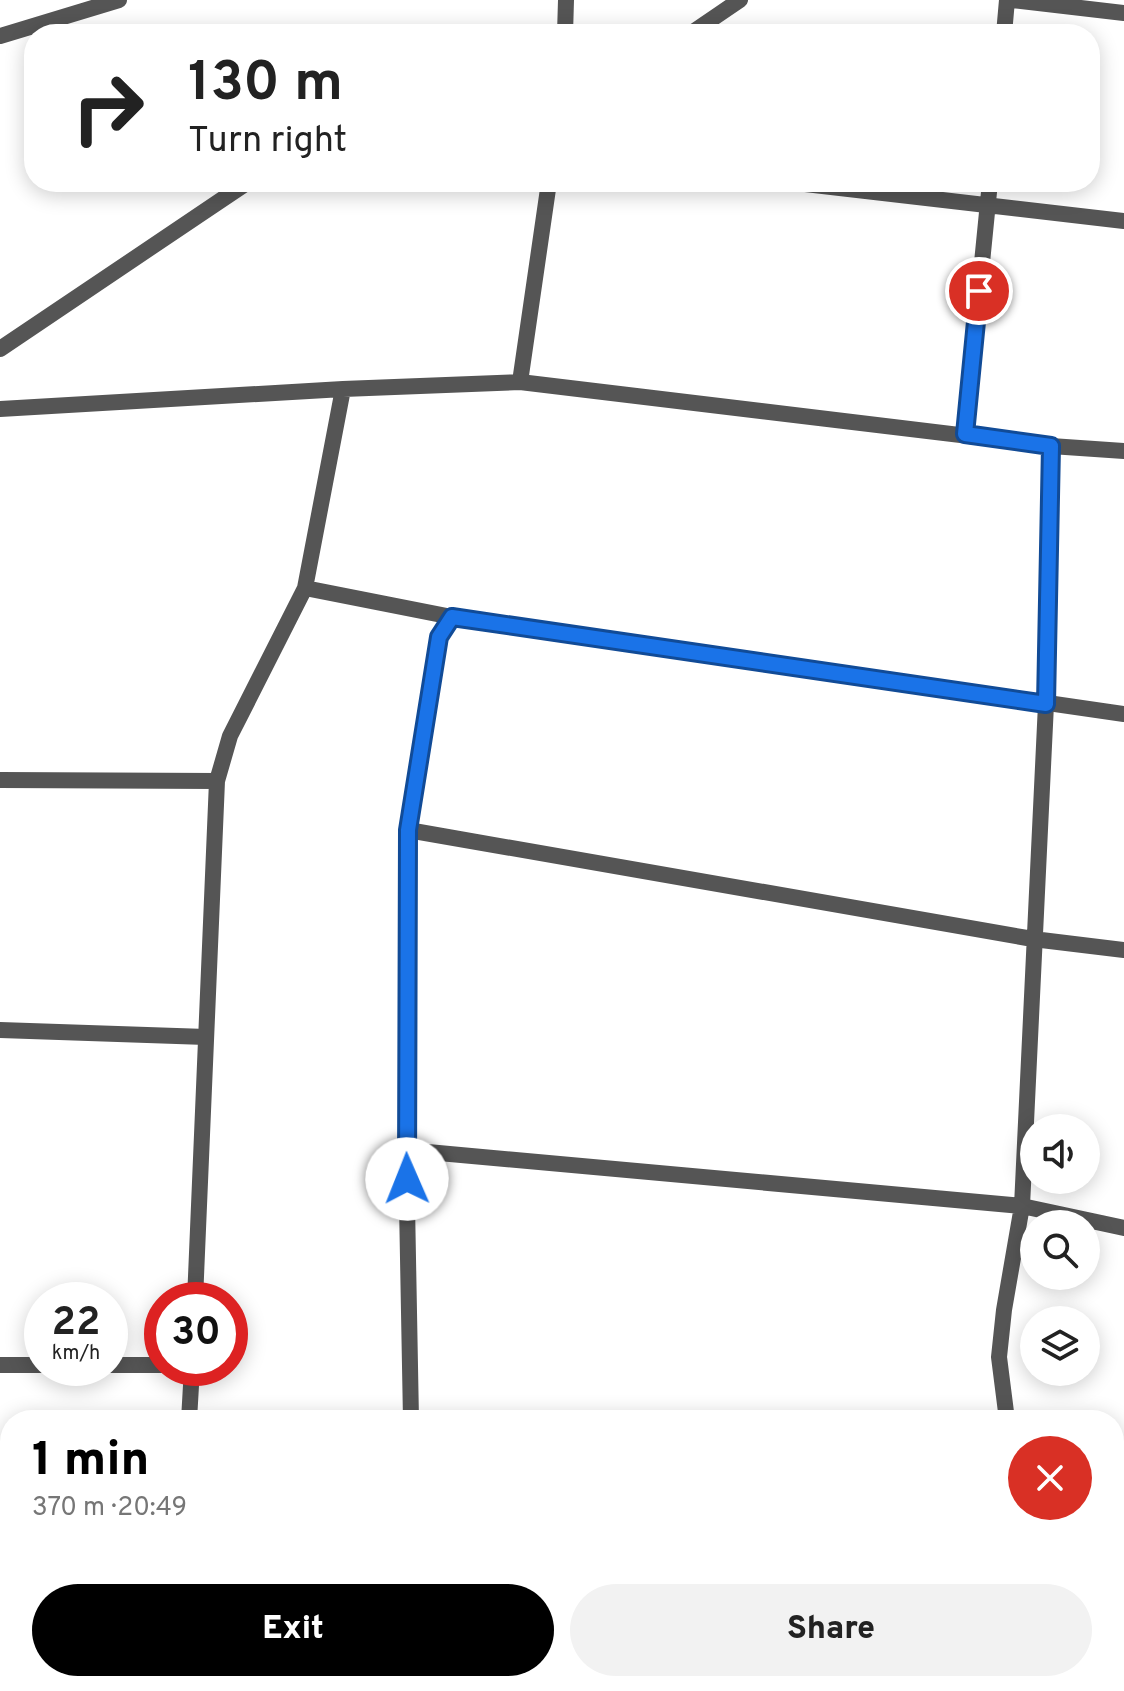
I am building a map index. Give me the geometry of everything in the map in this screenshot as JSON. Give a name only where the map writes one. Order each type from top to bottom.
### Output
[{"type":"street","points":[[40,24],[119,0]]},
{"type":"street","points":[[565,24],[566,0]]},
{"type":"street","points":[[705,24],[740,0]]},
{"type":"street","points":[[1006,24],[1010,0],[1124,13]]},
{"type":"street","points":[[0,36],[24,29]]},
{"type":"street","points":[[0,349],[233,192]]},
{"type":"street","points":[[520,382],[548,192]]},
{"type":"street","points":[[875,192],[1124,221]]},
{"type":"street","points":[[965,434],[989,192]]},
{"type":"street","points":[[0,409],[520,382],[1051,446],[1124,451]]},
{"type":"street","points":[[196,1282],[217,781],[230,736],[305,588],[343,389]]},
{"type":"street","points":[[1006,1410],[999,1357],[1022,1206],[1046,704],[1051,446]]},
{"type":"street","points":[[305,588],[452,617],[1124,714]]},
{"type":"street","points":[[411,1410],[406,1150],[408,830],[439,637],[452,617]]},
{"type":"street","points":[[0,780],[217,781]]},
{"type":"street","points":[[408,830],[1033,939],[1124,950]]},
{"type":"street","points":[[0,1030],[206,1037]]},
{"type":"street","points":[[406,1150],[1022,1206],[1124,1228]]},
{"type":"street","points":[[0,1365],[24,1365]]},
{"type":"street","points":[[190,1410],[191,1386]]},
{"type":"route","points":[[407,1179],[408,830],[439,637],[452,617],[1046,704],[1051,446],[965,434],[979,291]]}]
